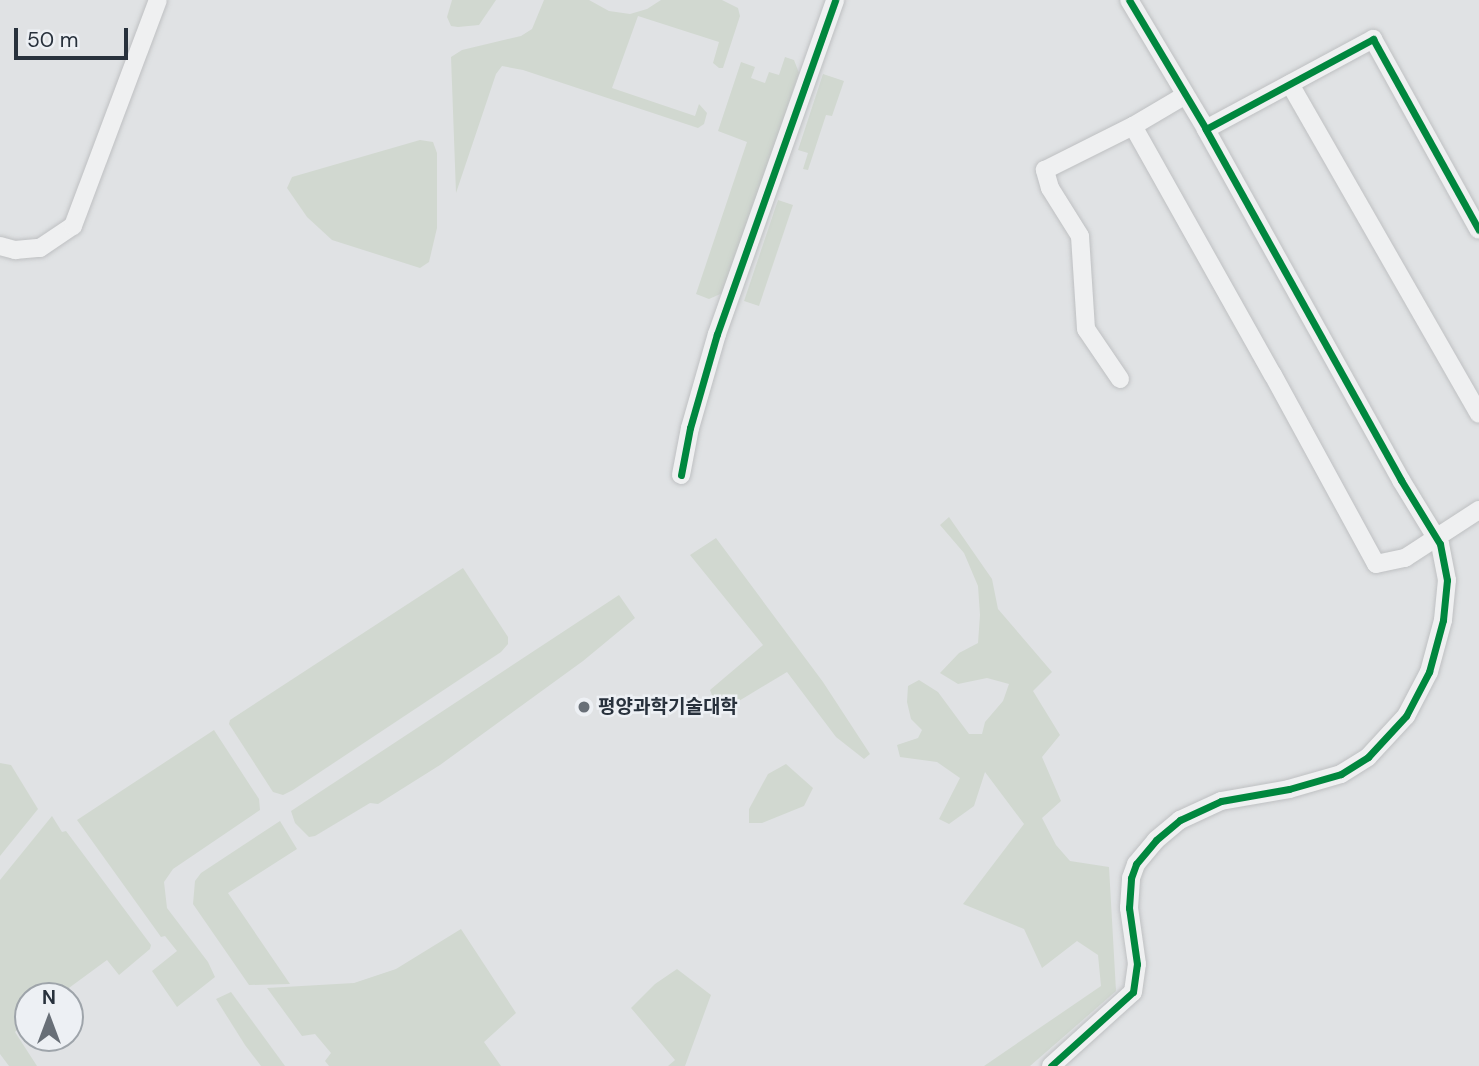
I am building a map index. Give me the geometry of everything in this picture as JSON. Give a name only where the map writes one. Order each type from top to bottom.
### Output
[{"type":"street","points":[[0,247],[15,250],[40,248],[73,226],[158,0]]},
{"type":"street","points":[[681,475],[690,428],[717,334],[835,0]]},
{"type":"street","points":[[1051,1066],[1133,992],[1137,964],[1129,908],[1131,878],[1136,864],[1156,841],[1180,820],[1221,801],[1289,789],[1341,774],[1368,757],[1406,716],[1429,672],[1443,620],[1447,580],[1436,538],[1206,129],[1129,0]]},
{"type":"street","points":[[1206,129],[1373,39],[1479,230]]},
{"type":"street","points":[[1290,84],[1479,414]]},
{"type":"street","points":[[1120,379],[1086,329],[1080,236],[1050,188],[1045,170],[1133,126],[1184,96]]},
{"type":"street","points":[[1133,126],[1376,564],[1405,558],[1479,510]]},
{"type":"shaded area","points":[[452,0],[496,0],[479,25],[458,27],[451,26],[447,17]]},
{"type":"shaded area","points":[[544,0],[589,0],[609,11],[630,14],[647,9],[661,0],[722,0],[738,8],[740,16],[723,68],[713,63],[719,42],[638,16],[612,88],[695,116],[699,104],[707,113],[704,124],[698,128],[523,70],[502,66],[496,74],[456,193],[451,57],[462,50],[521,36],[532,29]]},
{"type":"shaded area","points":[[785,57],[794,60],[799,73],[725,292],[709,299],[696,294],[747,142],[718,131],[741,62],[755,67],[751,78],[765,83],[769,72],[779,75]]},
{"type":"shaded area","points":[[823,74],[844,81],[832,116],[826,115],[808,170],[803,169],[808,153],[798,150]]},
{"type":"shaded area","points":[[420,140],[433,142],[437,153],[437,228],[429,262],[420,268],[332,240],[307,217],[287,188],[292,177]]},
{"type":"shaded area","points":[[778,200],[793,205],[759,306],[744,301]]},
{"type":"shaded area","points":[[949,517],[992,579],[998,609],[1052,672],[1033,691],[1060,735],[1042,757],[1061,801],[1042,818],[1056,845],[1070,861],[1109,867],[1116,991],[1030,1066],[984,1066],[1101,986],[1098,955],[1077,941],[1042,968],[1024,929],[963,904],[1024,824],[985,772],[974,806],[949,824],[939,819],[960,778],[937,762],[900,757],[897,745],[918,738],[922,730],[911,719],[907,702],[908,686],[919,680],[938,692],[969,734],[982,734],[985,722],[1003,701],[1009,684],[987,678],[958,684],[940,673],[959,653],[978,643],[980,615],[978,586],[964,553],[940,525]]},
{"type":"shaded area","points":[[716,538],[823,682],[870,754],[864,759],[836,737],[787,672],[719,713],[710,690],[763,645],[690,555]]},
{"type":"shaded area","points":[[463,568],[508,637],[508,644],[501,652],[293,790],[283,795],[273,792],[229,724],[230,720]]},
{"type":"shaded area","points":[[619,595],[635,618],[583,661],[440,765],[378,804],[370,803],[315,836],[309,837],[295,823],[291,811]]},
{"type":"shaded area","points":[[214,730],[259,799],[260,810],[173,869],[164,882],[167,908],[208,962],[215,977],[177,1007],[152,971],[177,951],[165,936],[161,937],[77,820]]},
{"type":"shaded area","points":[[0,763],[11,765],[38,809],[0,856]]},
{"type":"shaded area","points":[[786,764],[813,788],[804,806],[762,823],[749,823],[749,809],[768,774]]},
{"type":"shaded area","points":[[52,816],[151,945],[150,949],[119,975],[107,960],[77,982],[14,982],[14,1052],[28,1052],[37,1066],[9,1066],[0,1054],[0,880]]},
{"type":"shaded area","points":[[280,821],[297,849],[228,893],[290,984],[249,985],[193,904],[195,881],[201,873]]},
{"type":"shaded area","points":[[461,929],[516,1013],[484,1042],[501,1066],[329,1066],[325,1061],[331,1053],[315,1034],[302,1036],[267,988],[354,983],[396,969]]},
{"type":"shaded area","points":[[677,969],[711,995],[685,1066],[668,1066],[675,1060],[631,1008],[655,984]]},
{"type":"shaded area","points":[[231,992],[285,1066],[261,1066],[245,1045],[216,999]]},
{"type":"cycle path","points":[[681,475],[690,428],[717,334],[835,0]]},
{"type":"cycle path","points":[[1051,1066],[1133,992],[1137,964],[1129,908],[1131,878],[1136,864],[1156,840],[1180,820],[1221,801],[1289,789],[1341,774],[1368,757],[1406,716],[1429,672],[1443,620],[1447,580],[1440,544],[1401,480],[1206,129],[1129,0]]},
{"type":"cycle path","points":[[1206,129],[1373,39],[1479,230]]},
{"type":"place","name":"평양과학기술대학","points":[[584,707]]}]
